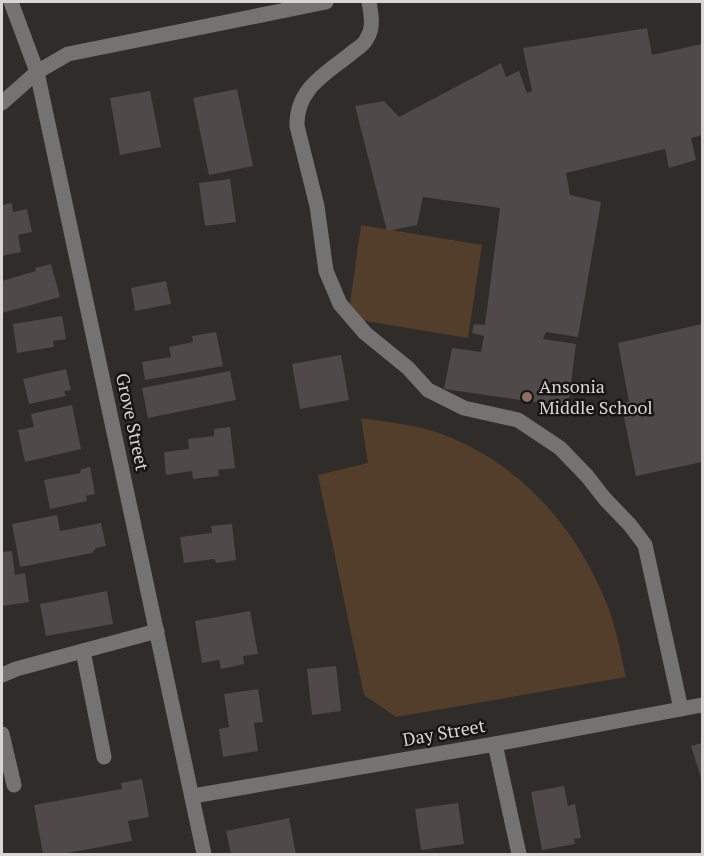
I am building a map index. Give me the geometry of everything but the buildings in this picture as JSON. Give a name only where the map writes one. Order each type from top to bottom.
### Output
[{"type":"street","name":"Grove Street","points":[[11,2],[37,72],[204,855]]},
{"type":"street","points":[[2,103],[37,72],[68,54],[326,2]]},
{"type":"street","points":[[369,2],[371,14],[367,39],[320,76],[306,92],[297,113],[297,126],[317,206],[326,270],[340,304],[365,333],[408,368],[428,390],[464,408],[518,420],[560,448],[630,525],[645,545],[681,709]]},
{"type":"street","points":[[2,675],[16,669],[157,631]]},
{"type":"street","points":[[83,651],[104,757]]},
{"type":"street","name":"Day Street","points":[[193,796],[495,744],[702,705]]},
{"type":"street","points":[[2,734],[14,786]]},
{"type":"street","points":[[495,744],[519,855]]},
{"type":"shaded area","points":[[361,225],[482,245],[468,338],[348,318]]},
{"type":"shaded area","points":[[361,418],[433,431],[463,443],[490,458],[515,476],[538,497],[559,520],[593,573],[612,620],[626,677],[396,717],[364,695],[318,475],[368,463]]},
{"type":"place","name":"Ansonia Middle School","points":[[527,397]]}]
